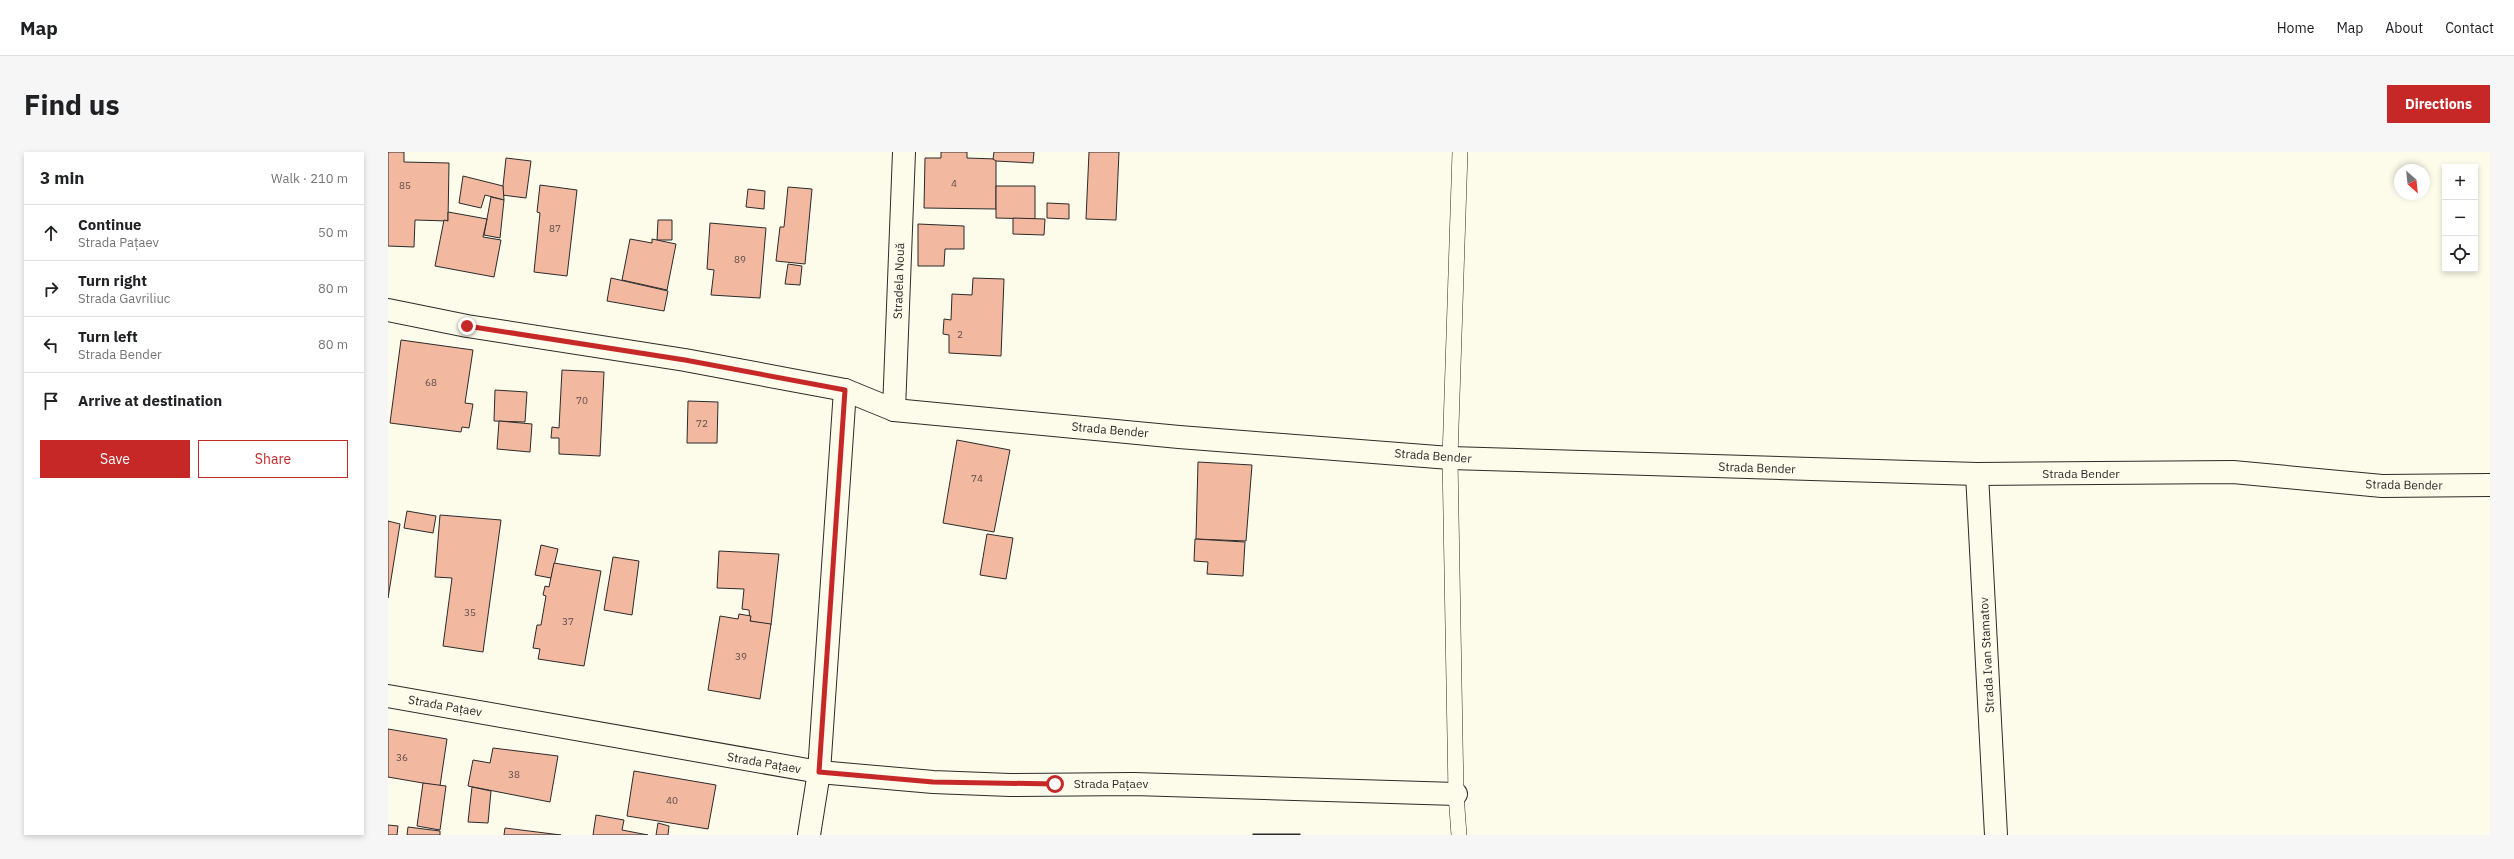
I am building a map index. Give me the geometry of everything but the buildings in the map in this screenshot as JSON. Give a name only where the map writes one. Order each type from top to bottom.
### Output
[{"type":"street","name":"Stradela Nouă","points":[[894,410],[904,152]]},
{"type":"street","name":"Strada Bender","points":[[388,310],[467,326],[685,360],[845,390],[894,410],[1450,458],[1977,474],[2233,472],[2382,486],[2490,485]]},
{"type":"street","points":[[809,835],[819,772],[845,390]]},
{"type":"street","name":"Strada Ivan Stamatov","points":[[1977,474],[1996,835]]},
{"type":"street","name":"Strada Pațaev","points":[[388,696],[819,772],[940,783],[1134,784],[1456,794]]},
{"type":"lane","points":[[1459,835],[1456,794],[1450,458],[1460,152]]},
{"type":"route","points":[[467,326],[685,360],[845,390],[819,772],[933,782],[1010,785],[1055,784]]}]
